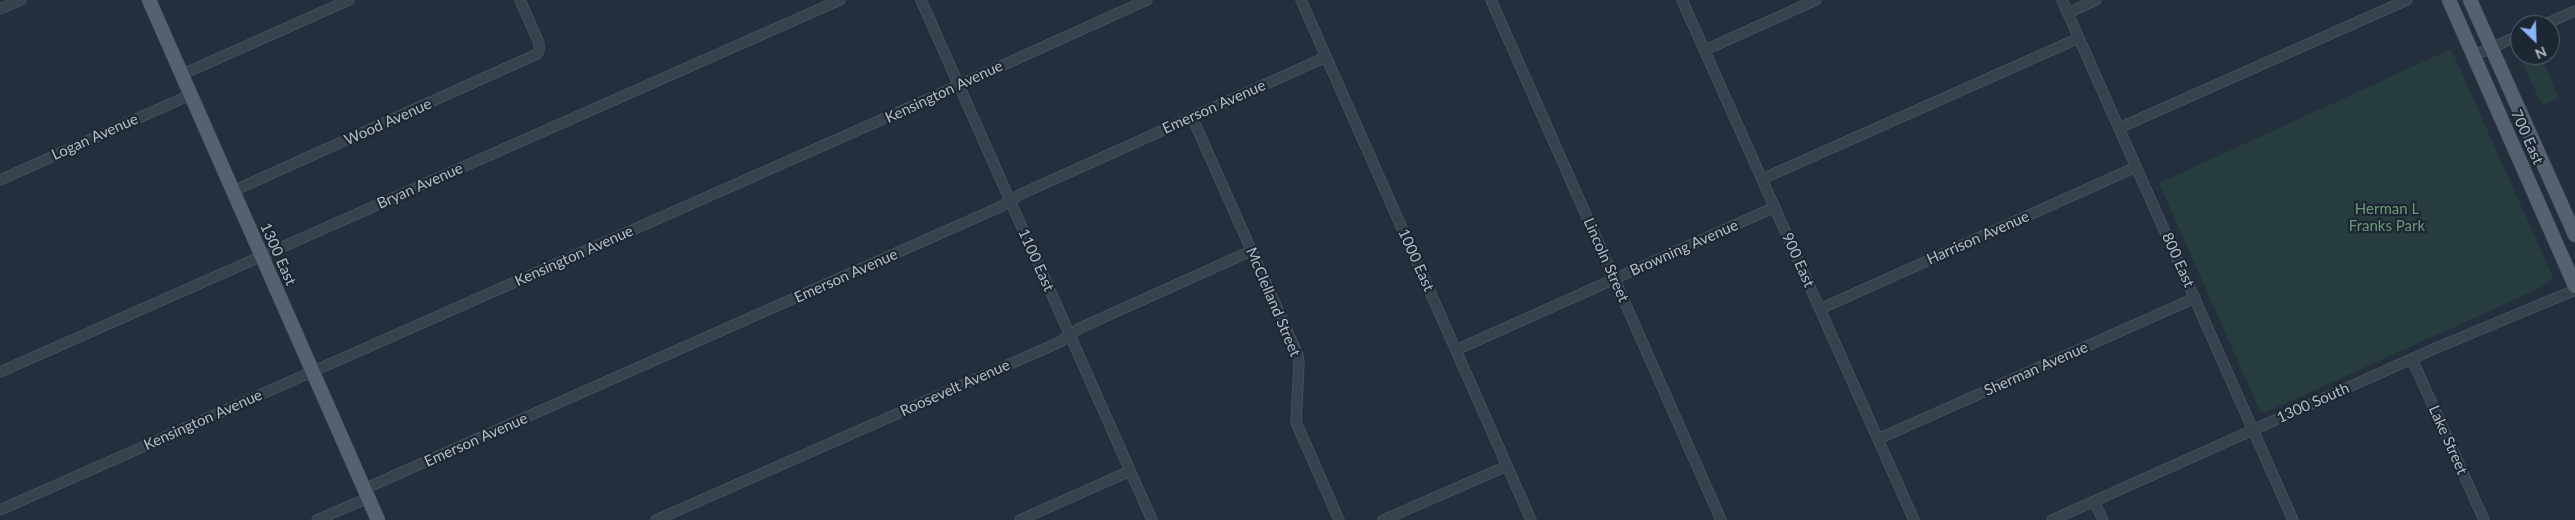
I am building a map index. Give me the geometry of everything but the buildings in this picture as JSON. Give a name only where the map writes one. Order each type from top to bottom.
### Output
[{"type":"main road","name":"1300 East","points":[[149,0],[378,520]]},
{"type":"main road","name":"700 East","points":[[2448,0],[2575,288]]},
{"type":"main road","name":"700 East","points":[[2470,0],[2575,235]]},
{"type":"street","points":[[0,9],[21,0]]},
{"type":"street","points":[[181,75],[349,0]]},
{"type":"street","name":"Bryan Avenue","points":[[0,372],[840,0]]},
{"type":"street","name":"1100 East","points":[[921,0],[1152,520]]},
{"type":"street","name":"Kensington Avenue","points":[[0,510],[959,85],[1146,0]]},
{"type":"street","name":"1000 East","points":[[1300,0],[1532,520]]},
{"type":"street","name":"Lincoln Street","points":[[1491,0],[1721,520]]},
{"type":"street","name":"900 East","points":[[1682,0],[1914,520]]},
{"type":"street","points":[[1705,50],[1816,0]]},
{"type":"street","name":"800 East","points":[[2062,0],[2294,520]]},
{"type":"street","points":[[2068,13],[2096,0]]},
{"type":"street","points":[[2119,128],[2406,0]]},
{"type":"street","name":"Wood Avenue","points":[[233,191],[533,57],[540,48],[524,1]]},
{"type":"street","points":[[2560,18],[2575,11]]},
{"type":"street","points":[[1762,179],[2079,38]]},
{"type":"street","points":[[2473,56],[2510,40]]},
{"type":"street","name":"Emerson Avenue","points":[[317,520],[366,493],[1326,58]]},
{"type":"street","name":"Logan Avenue","points":[[0,180],[190,95]]},
{"type":"street","name":"McClelland Street","points":[[1192,118],[1298,356],[1296,422],[1339,520]]},
{"type":"street","name":"Harrison Avenue","points":[[1820,309],[2136,167]]},
{"type":"street","name":"Browning Avenue","points":[[1456,350],[1775,207]]},
{"type":"street","name":"Roosevelt Avenue","points":[[656,520],[1060,342],[1080,328],[1251,251]]},
{"type":"street","name":"1300 South","points":[[2052,520],[2575,288]]},
{"type":"street","name":"Sherman Avenue","points":[[1878,439],[2195,298]]},
{"type":"street","name":"Lake Street","points":[[2412,359],[2484,520]]},
{"type":"street","points":[[1383,520],[1507,466]]},
{"type":"street","points":[[1020,520],[1130,471]]},
{"type":"street","points":[[2094,501],[2103,520]]},
{"type":"green space","name":"Herman L Franks Park","points":[[2451,49],[2552,275],[2552,279],[2538,289],[2264,413],[2260,411],[2159,183]]},
{"type":"green space","points":[[2524,65],[2544,65],[2559,98],[2542,106]]}]
